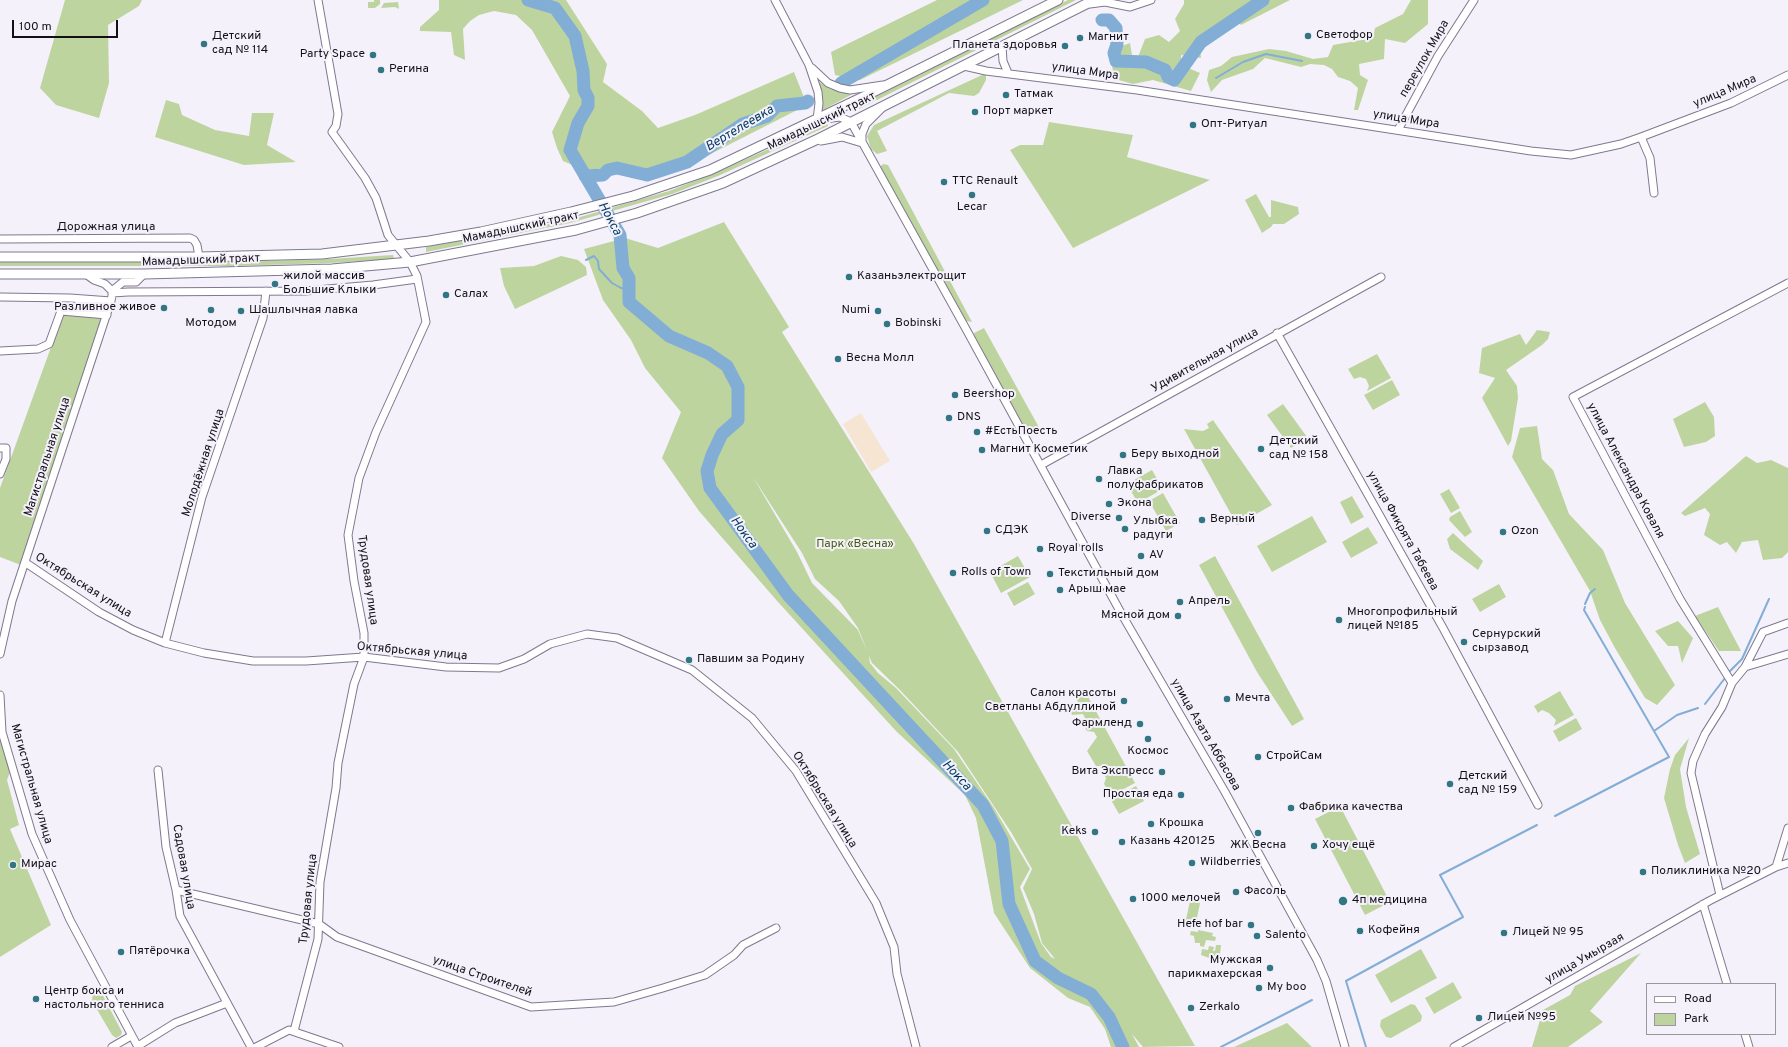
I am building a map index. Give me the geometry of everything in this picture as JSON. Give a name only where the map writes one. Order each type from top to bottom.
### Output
[{"type":"main road","name":"Мамадышский тракт","points":[[0,257],[199,257],[316,254],[396,246],[481,232],[571,212],[633,196],[710,170],[893,83],[1058,0]]},
{"type":"main road","name":"Мамадышский тракт","points":[[0,274],[87,275],[332,269],[410,262],[576,230],[637,212],[723,183],[805,145],[1094,0]]},
{"type":"street","name":"Трудовая улица","points":[[294,1031],[318,938],[320,882],[340,756],[354,684],[364,657],[364,633],[354,581],[348,535],[359,478],[376,432],[426,322],[418,279],[410,262],[388,236],[376,198],[365,178],[332,132],[336,126],[338,114],[318,0]]},
{"type":"street","points":[[775,0],[809,65],[818,92],[819,103],[817,120],[840,117],[851,122]]},
{"type":"street","points":[[1084,5],[1105,2],[1130,7],[1151,0]]},
{"type":"street","name":"переулок Мира","points":[[1398,130],[1438,56],[1474,0]]},
{"type":"street","points":[[1002,46],[1003,61],[1008,73]]},
{"type":"street","points":[[809,65],[828,83],[840,88],[850,90],[893,83]]},
{"type":"street","name":"улица Мира","points":[[964,66],[986,71],[1137,90],[1531,151],[1571,155],[1621,144],[1641,137],[1732,103],[1788,75]]},
{"type":"street","points":[[805,145],[842,137],[862,143],[862,134],[866,124],[886,105]]},
{"type":"street","name":"улица Азата Аббасова","points":[[851,122],[966,329],[1120,613],[1225,792],[1317,960],[1326,981],[1345,1047]]},
{"type":"street","points":[[1641,137],[1650,158],[1654,193]]},
{"type":"street","name":"Дорожная улица","points":[[0,239],[190,238],[194,240],[197,245],[199,257]]},
{"type":"street","points":[[112,292],[123,282],[136,282],[144,274]]},
{"type":"street","points":[[87,275],[94,280],[105,284],[112,292],[305,291],[418,279]]},
{"type":"street","name":"Удивительная улица","points":[[1040,465],[1381,277]]},
{"type":"street","name":"улица Александра Коваля","points":[[1732,683],[1680,599],[1573,397],[1788,282]]},
{"type":"street","name":"Молодёжная улица","points":[[165,643],[202,497],[264,318],[266,291]]},
{"type":"street","name":"Магистральная улица","points":[[0,654],[12,601],[26,563],[111,301],[112,292]]},
{"type":"street","points":[[0,297],[70,298],[111,301]]},
{"type":"street","points":[[0,351],[38,349],[49,344],[61,311],[106,315]]},
{"type":"street","name":"улица Фикрята Табеева","points":[[1277,334],[1443,628],[1538,805]]},
{"type":"street","points":[[0,474],[6,459],[3,448]]},
{"type":"street","name":"Октябрьская улица","points":[[26,563],[112,620],[133,630],[165,643],[204,653],[252,661],[306,661],[364,657],[446,668],[499,668],[524,659],[550,644],[587,634],[617,638],[692,670],[752,718],[796,771],[876,903],[894,947],[897,974],[916,1047]]},
{"type":"street","points":[[1723,893],[1691,773],[1704,734],[1722,707],[1732,683],[1745,667],[1763,632],[1788,623]]},
{"type":"street","points":[[1745,667],[1788,654]]},
{"type":"street","name":"Магистральная улица","points":[[0,696],[1,732],[32,834],[70,920],[138,1047]]},
{"type":"street","name":"Садовая улица","points":[[158,770],[166,847],[176,890],[180,916],[251,1047]]},
{"type":"street","points":[[1776,866],[1788,828]]},
{"type":"street","name":"улица Умырзая","points":[[1454,1047],[1703,904],[1776,866],[1788,863]]},
{"type":"street","name":"улица Строителей","points":[[176,890],[319,924],[337,937],[531,1007],[614,1002],[704,975],[734,956],[743,945],[776,928]]},
{"type":"street","points":[[1703,904],[1727,983]]},
{"type":"street","points":[[138,1047],[174,1023],[227,1003]]},
{"type":"street","points":[[256,1047],[289,1030],[339,1047]]},
{"type":"street","points":[[1745,1035],[1749,1047]]},
{"type":"street","points":[[112,1047],[131,1036]]},
{"type":"shaded area","points":[[861,413],[890,461],[871,472],[843,424]]},
{"type":"green space","points":[[65,0],[142,0],[139,6],[108,25],[109,83],[99,118],[56,105],[40,88]]},
{"type":"green space","points":[[374,0],[380,0],[380,4],[375,8],[368,8],[368,2],[374,2]]},
{"type":"green space","points":[[439,0],[566,0],[607,64],[603,82],[642,111],[658,128],[695,115],[794,72],[807,105],[689,165],[638,179],[609,168],[584,170],[563,161],[557,148],[552,132],[570,96],[532,30],[516,15],[494,11],[479,15],[470,21],[463,29],[465,60],[454,55],[451,32],[420,31],[420,27],[439,10]]},
{"type":"green space","points":[[937,0],[1023,0],[860,80],[835,75],[831,52]]},
{"type":"green space","points":[[1068,0],[1076,0],[859,109],[857,106]]},
{"type":"green space","points":[[1184,0],[1290,0],[1241,25],[1237,20],[1200,46],[1201,58],[1181,55],[1181,65],[1200,73],[1191,91],[1153,80],[1133,84],[1115,79],[1110,58],[1117,48],[1130,43],[1132,55],[1138,57],[1145,39],[1159,35],[1169,42],[1180,31],[1175,19],[1184,4]]},
{"type":"green space","points":[[1411,0],[1428,0],[1428,24],[1405,43],[1385,39],[1384,59],[1359,64],[1360,75],[1368,80],[1358,110],[1354,110],[1358,88],[1350,81],[1338,77],[1332,69],[1324,65],[1310,64],[1301,67],[1265,58],[1253,69],[1222,80],[1211,92],[1207,80],[1209,70],[1221,66],[1232,57],[1269,49],[1286,51],[1313,59],[1328,57],[1333,45],[1373,38],[1375,28],[1403,14]]},
{"type":"green space","points":[[398,2],[399,9],[395,7],[381,8],[384,3]]},
{"type":"green space","points":[[982,75],[986,75],[986,80],[979,93],[974,96],[949,93],[877,131],[887,151],[877,154],[871,149],[867,136],[874,125]]},
{"type":"green space","points":[[816,80],[830,89],[848,92],[858,91],[821,111]]},
{"type":"green space","points":[[166,100],[179,104],[182,115],[215,130],[249,136],[252,113],[274,113],[267,145],[296,162],[244,165],[155,137]]},
{"type":"green space","points":[[1049,122],[1133,135],[1127,157],[1210,180],[1073,248],[1010,150],[1020,145],[1043,145]]},
{"type":"green space","points":[[827,123],[828,126],[718,176],[672,194],[570,223],[426,252],[426,247],[570,220],[669,191],[715,173]]},
{"type":"green space","points":[[883,164],[888,165],[972,322],[966,321],[963,318],[880,170]]},
{"type":"green space","points":[[1256,194],[1269,217],[1271,217],[1271,200],[1298,207],[1299,214],[1284,224],[1273,224],[1262,233],[1245,200]]},
{"type":"green space","name":"Парк «Весна»","points":[[724,222],[789,327],[782,332],[914,544],[1195,1046],[1143,1047],[1132,1034],[1139,1047],[1111,1047],[1105,1029],[1090,1007],[1068,998],[1030,968],[994,913],[976,818],[965,795],[896,731],[778,602],[699,511],[662,458],[681,412],[645,368],[631,340],[603,300],[584,249],[625,238],[658,248]],"holes":[[[753,477],[802,553],[815,579],[839,601],[858,628],[868,653],[858,630],[812,583],[797,552]],[[869,656],[872,663],[899,689],[958,752],[1011,832],[1032,869],[1023,888],[1034,914],[1042,943],[1055,959],[1051,957],[1041,943],[1020,887],[1030,869],[994,808],[954,749],[896,688],[878,673],[870,663]]]},
{"type":"green space","points":[[393,255],[394,259],[330,263],[232,266],[0,266],[0,261],[232,262],[330,259]]},
{"type":"green space","points":[[561,256],[578,260],[586,267],[587,275],[515,309],[504,286],[500,268],[534,266]]},
{"type":"green space","points":[[63,314],[104,318],[21,565],[0,557],[0,488]]},
{"type":"green space","points":[[984,328],[1041,431],[1035,434],[1030,433],[1024,428],[975,339],[974,333]]},
{"type":"green space","points":[[1537,330],[1550,332],[1548,339],[1542,345],[1506,370],[1517,386],[1518,398],[1511,441],[1508,446],[1482,398],[1495,378],[1479,373],[1482,348],[1520,334],[1526,345]]},
{"type":"green space","points":[[1377,354],[1391,378],[1367,391],[1369,386],[1366,379],[1360,377],[1354,379],[1348,369]]},
{"type":"green space","points":[[1392,380],[1400,395],[1373,410],[1364,395]]},
{"type":"green space","points":[[1705,402],[1714,417],[1715,436],[1706,442],[1684,447],[1673,419]]},
{"type":"green space","points":[[1283,404],[1307,437],[1291,448],[1267,415]]},
{"type":"green space","points":[[1213,420],[1272,505],[1237,525],[1184,429],[1203,431],[1209,428],[1207,424]]},
{"type":"green space","points":[[1537,426],[1542,459],[1553,470],[1569,514],[1603,550],[1625,603],[1675,685],[1657,705],[1645,698],[1615,648],[1600,620],[1590,591],[1512,457],[1520,428]]},
{"type":"green space","points":[[1746,456],[1757,463],[1771,460],[1788,468],[1788,552],[1782,558],[1763,560],[1758,540],[1742,542],[1736,553],[1727,542],[1720,545],[1704,535],[1710,514],[1705,508],[1685,516],[1681,513]]},
{"type":"green space","points":[[1152,470],[1163,489],[1138,503],[1127,484]]},
{"type":"green space","points":[[1449,489],[1460,508],[1451,513],[1440,494]]},
{"type":"green space","points":[[1163,493],[1180,523],[1166,531],[1149,501]]},
{"type":"green space","points":[[1352,496],[1364,517],[1351,524],[1340,502]]},
{"type":"green space","points":[[1460,511],[1472,532],[1465,537],[1449,520],[1450,517]]},
{"type":"green space","points":[[1312,516],[1327,542],[1272,572],[1257,546]]},
{"type":"green space","points":[[1368,527],[1378,543],[1351,558],[1342,542]]},
{"type":"green space","points":[[1453,533],[1483,561],[1478,570],[1450,549],[1447,539]]},
{"type":"green space","points":[[1018,556],[1030,577],[1001,593],[990,572]]},
{"type":"green space","points":[[1215,556],[1304,719],[1292,726],[1257,672],[1199,565]]},
{"type":"green space","points":[[1028,582],[1035,594],[1014,606],[1007,593]]},
{"type":"green space","points":[[1499,584],[1506,597],[1480,612],[1472,599]]},
{"type":"green space","points":[[1718,607],[1741,651],[1719,651],[1695,616]]},
{"type":"green space","points":[[1678,621],[1693,638],[1682,663],[1678,646],[1668,646],[1655,631]]},
{"type":"green space","points":[[1560,691],[1574,715],[1554,726],[1556,720],[1549,713],[1542,710],[1538,713],[1534,706]]},
{"type":"green space","points":[[1086,693],[1135,783],[1116,793],[1114,790],[1107,789],[1104,784],[1106,778],[1103,772],[1106,766],[1096,766],[1087,751],[1097,737],[1094,732],[1087,731],[1083,724],[1086,720],[1083,714],[1072,715],[1069,709],[1074,702],[1078,702],[1076,698]]},
{"type":"green space","points":[[1576,718],[1582,729],[1559,742],[1553,731]]},
{"type":"green space","name":"Мирас","points":[[0,734],[10,772],[7,780],[19,825],[10,829],[51,925],[0,957]]},
{"type":"green space","points":[[1689,738],[1680,769],[1686,807],[1700,854],[1685,863],[1664,798],[1670,769],[1675,755]]},
{"type":"green space","points":[[1136,786],[1144,801],[1119,814],[1111,800]]},
{"type":"green space","points":[[1340,806],[1390,902],[1365,915],[1315,819]]},
{"type":"green space","points":[[1190,901],[1200,903],[1195,927],[1185,924]]},
{"type":"green space","points":[[1198,930],[1213,933],[1212,936],[1216,937],[1215,941],[1206,940],[1204,947],[1200,946],[1200,943],[1195,943],[1194,936],[1190,935],[1191,931],[1198,932]]},
{"type":"green space","points":[[1216,945],[1221,945],[1220,955],[1216,954],[1215,960],[1201,955],[1202,949],[1208,950],[1209,946],[1214,947],[1213,951],[1215,951]]},
{"type":"green space","points":[[1421,949],[1437,978],[1391,1003],[1375,975]]},
{"type":"green space","points":[[1641,953],[1590,1011],[1603,1022],[1568,1047],[1532,1047],[1543,1010],[1570,995],[1575,986]]},
{"type":"green space","points":[[1453,982],[1462,998],[1434,1014],[1425,998]]},
{"type":"green space","points":[[100,990],[122,1032],[121,1035],[116,1038],[112,1035],[92,1001],[93,993]]},
{"type":"green space","points":[[1411,1004],[1415,1005],[1422,1016],[1421,1021],[1391,1038],[1386,1037],[1380,1026],[1381,1020]]},
{"type":"green space","points":[[1287,1023],[1312,1047],[1234,1047]]},
{"type":"waterway","name":"Нокса","points":[[528,0],[555,8],[575,36],[583,71],[584,90],[588,98],[588,106],[578,123],[570,150],[620,235],[623,268],[629,278],[629,302],[669,336],[708,353],[727,366],[738,387],[738,420],[722,434],[712,455],[707,471],[710,488],[788,595],[983,805],[1002,841],[1009,904],[1035,961],[1058,978],[1091,994],[1109,1017],[1123,1047]]},
{"type":"waterway","name":"Вертелеевка","points":[[841,83],[983,0]]},
{"type":"waterway","name":"Вертелеевка","points":[[1102,20],[1109,20],[1116,28],[1117,44],[1114,53],[1116,61],[1146,62],[1165,70],[1168,77],[1174,80],[1201,42],[1263,0]]},
{"type":"waterway","points":[[1216,78],[1243,62],[1266,54],[1302,61]]},
{"type":"waterway","name":"Вертелеевка","points":[[585,176],[603,175],[608,170],[617,168],[647,175],[687,162],[743,124],[767,116],[777,106],[805,103],[808,101]]},
{"type":"waterway","points":[[586,260],[594,256],[598,261],[599,269],[612,283],[621,288],[628,289]]},
{"type":"waterway","points":[[1585,604],[1590,593],[1595,589]]},
{"type":"waterway","points":[[1730,671],[1742,659],[1769,599]]},
{"type":"waterway","points":[[1555,816],[1669,757],[1584,610],[1585,607]]},
{"type":"waterway","points":[[1705,704],[1725,678]]},
{"type":"waterway","points":[[1654,731],[1677,715],[1698,708]]},
{"type":"waterway","points":[[1366,1047],[1346,981],[1463,917],[1440,875],[1537,825]]},
{"type":"waterway","points":[[1221,1047],[1312,1000]]},
{"type":"place","name":"Светофор","points":[[1308,36]]},
{"type":"place","name":"Магнит","points":[[1080,38]]},
{"type":"place","name":"Детский сад № 114","points":[[204,44]]},
{"type":"place","name":"Планета здоровья","points":[[1065,46]]},
{"type":"place","name":"Party Space","points":[[373,55]]},
{"type":"place","name":"Регина","points":[[381,70]]},
{"type":"place","name":"Татмак","points":[[1006,95]]},
{"type":"place","name":"Порт маркет","points":[[975,112]]},
{"type":"place","name":"Опт-Ритуал","points":[[1193,125]]},
{"type":"place","name":"ТТС Renault","points":[[944,182]]},
{"type":"place","name":"Lecar","points":[[972,195]]},
{"type":"place","name":"Казаньэлектрощит","points":[[849,277]]},
{"type":"place","name":"жилой массив Большие Клыки","points":[[275,284]]},
{"type":"place","name":"Салах","points":[[446,295]]},
{"type":"place","name":"Разливное живое","points":[[164,308]]},
{"type":"place","name":"Мотодом","points":[[211,310]]},
{"type":"place","name":"Шашлычная лавка","points":[[241,311]]},
{"type":"place","name":"Numi","points":[[878,311]]},
{"type":"place","name":"Bobinski","points":[[887,324]]},
{"type":"place","name":"Весна Молл","points":[[838,359]]},
{"type":"place","name":"Beershop","points":[[955,395]]},
{"type":"place","name":"DNS","points":[[949,418]]},
{"type":"place","name":"#ЕстьПоесть","points":[[977,432]]},
{"type":"place","name":"Детский сад № 158","points":[[1261,449]]},
{"type":"place","name":"Магнит Косметик","points":[[982,450]]},
{"type":"place","name":"Беру выходной","points":[[1123,455]]},
{"type":"place","name":"Лавка полуфабрикатов","points":[[1099,479]]},
{"type":"place","name":"Экона","points":[[1109,504]]},
{"type":"place","name":"Diverse","points":[[1119,518]]},
{"type":"place","name":"Верный","points":[[1202,520]]},
{"type":"place","name":"Улыбка радуги","points":[[1125,529]]},
{"type":"place","name":"СДЭК","points":[[987,531]]},
{"type":"place","name":"Ozon","points":[[1503,532]]},
{"type":"place","name":"Royal rolls","points":[[1040,549]]},
{"type":"place","name":"AV","points":[[1141,556]]},
{"type":"place","name":"Rolls of Town","points":[[953,573]]},
{"type":"place","name":"Текстильный дом","points":[[1050,574]]},
{"type":"place","name":"Арыш мае","points":[[1060,590]]},
{"type":"place","name":"Апрель","points":[[1180,602]]},
{"type":"place","name":"Мясной дом","points":[[1178,616]]},
{"type":"place","name":"Многопрофильный лицей №185","points":[[1339,620]]},
{"type":"place","name":"Сернурский сырзавод","points":[[1464,642]]},
{"type":"place","name":"Павшим за Родину","points":[[689,660]]},
{"type":"place","name":"Мечта","points":[[1227,699]]},
{"type":"place","name":"Салон красоты Светланы Абдуллиной","points":[[1124,701]]},
{"type":"place","name":"Фармленд","points":[[1140,724]]},
{"type":"place","name":"Космос","points":[[1148,739]]},
{"type":"place","name":"СтройСам","points":[[1258,757]]},
{"type":"place","name":"Вита Экспресс","points":[[1162,772]]},
{"type":"place","name":"Детский сад № 159","points":[[1450,784]]},
{"type":"place","name":"Простая еда","points":[[1181,795]]},
{"type":"place","name":"Фабрика качества","points":[[1291,808]]},
{"type":"place","name":"Крошка","points":[[1151,824]]},
{"type":"place","name":"Keks","points":[[1095,832]]},
{"type":"place","name":"ЖК Весна","points":[[1258,833]]},
{"type":"place","name":"Казань 420125","points":[[1122,842]]},
{"type":"place","name":"Хочу ещё","points":[[1314,846]]},
{"type":"place","name":"Wildberries","points":[[1192,863]]},
{"type":"place","name":"Мирас","points":[[13,865]]},
{"type":"place","name":"Поликлиника №20","points":[[1643,872]]},
{"type":"place","name":"Фасоль","points":[[1236,892]]},
{"type":"place","name":"1000 мелочей","points":[[1133,899]]},
{"type":"place","name":"4п медицина","points":[[1343,901]]},
{"type":"place","name":"Hefe hof bar","points":[[1251,925]]},
{"type":"place","name":"Кофейня","points":[[1360,931]]},
{"type":"place","name":"Лицей № 95","points":[[1504,933]]},
{"type":"place","name":"Salento","points":[[1257,936]]},
{"type":"place","name":"Пятёрочка","points":[[121,952]]},
{"type":"place","name":"Мужская парикмахерская","points":[[1270,968]]},
{"type":"place","name":"My boo","points":[[1259,988]]},
{"type":"place","name":"Центр бокса и настольного тенниса","points":[[36,999]]},
{"type":"place","name":"Zerkalo","points":[[1191,1008]]},
{"type":"place","name":"Лицей №95","points":[[1479,1018]]}]
